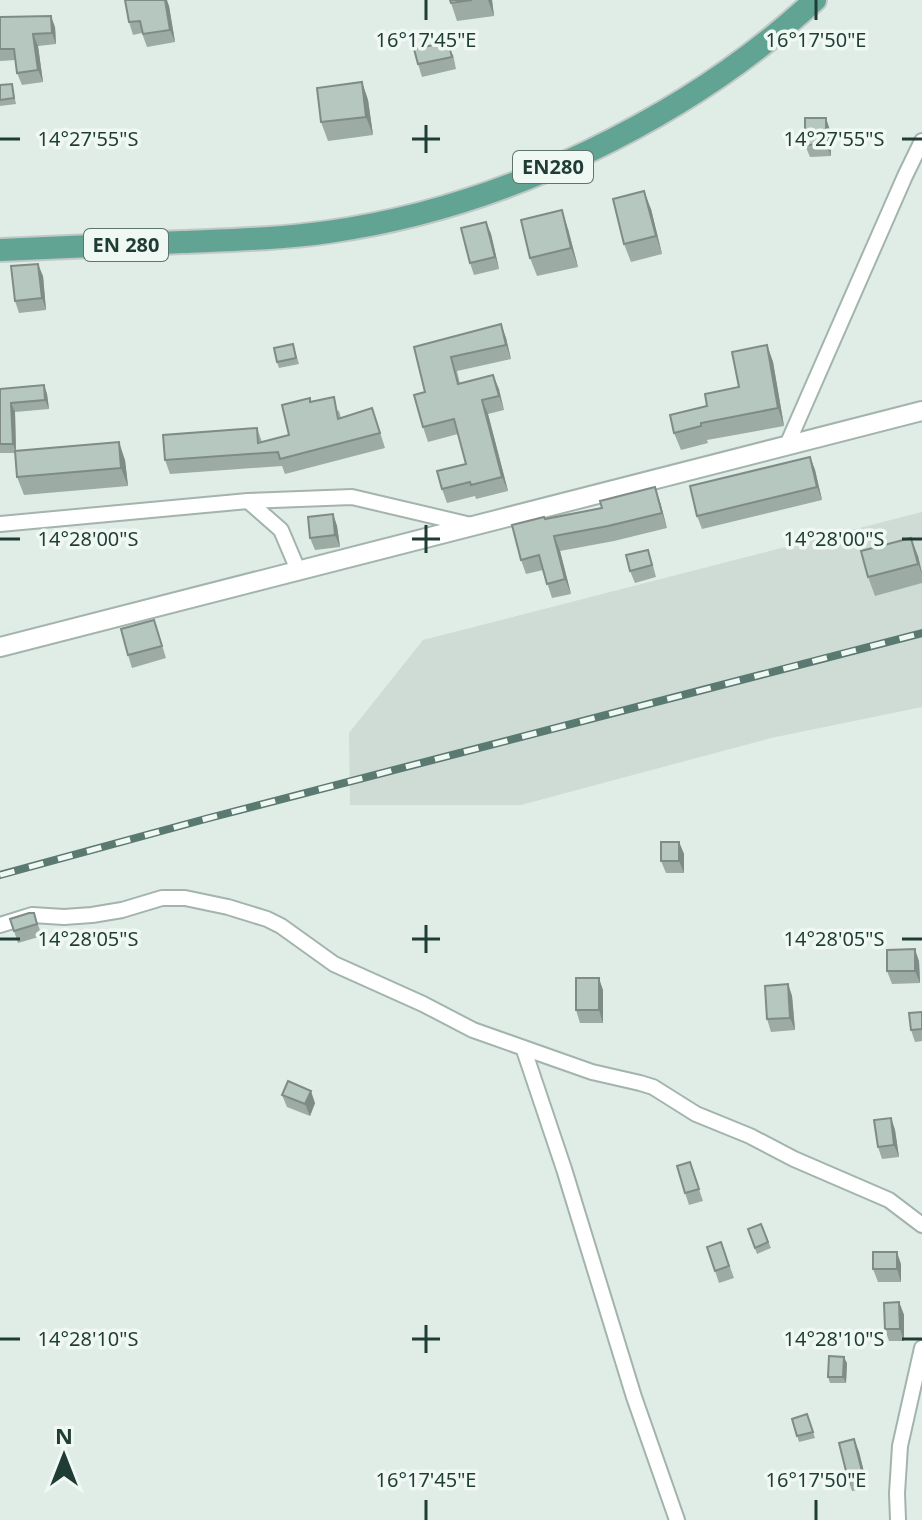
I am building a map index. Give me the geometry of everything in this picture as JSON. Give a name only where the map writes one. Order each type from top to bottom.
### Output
[{"type":"main road","name":"EN280","points":[[251,239],[327,232],[403,219],[474,198],[542,171],[616,138],[697,90],[780,32],[815,0]]},
{"type":"main road","name":"EN 280","points":[[0,250],[251,239]]},
{"type":"street","points":[[787,445],[922,141]]},
{"type":"street","points":[[0,647],[922,411]]},
{"type":"street","points":[[0,524],[248,501],[352,497],[474,526]]},
{"type":"street","points":[[248,501],[281,530],[298,570]]},
{"type":"street","points":[[0,925],[32,915],[92,915],[162,898],[185,898],[267,919],[334,964],[473,1030],[592,1072],[653,1087],[696,1114],[889,1200],[922,1225]]},
{"type":"street","points":[[524,1050],[634,1397],[677,1520]]},
{"type":"street","points":[[898,1520],[900,1446],[922,1348]]},
{"type":"shaded area","points":[[922,512],[922,707],[771,738],[521,805],[350,805],[349,733],[423,640]]},
{"type":"building","points":[[125,0],[165,0],[170,30],[143,34],[140,21],[129,22]]},
{"type":"building","points":[[51,16],[52,33],[33,34],[38,70],[17,73],[14,49],[0,49],[0,17]]},
{"type":"building","points":[[448,42],[452,57],[418,64],[414,49]]},
{"type":"building","points":[[362,82],[366,117],[321,122],[317,88]]},
{"type":"building","points":[[12,84],[14,98],[0,100],[0,85]]},
{"type":"building","points":[[805,118],[826,118],[826,144],[805,145]]},
{"type":"building","points":[[644,191],[656,236],[624,244],[613,199]]},
{"type":"building","points":[[562,210],[571,248],[530,258],[521,220]]},
{"type":"building","points":[[486,222],[495,257],[470,263],[461,228]]},
{"type":"building","points":[[38,264],[42,298],[15,301],[11,266]]},
{"type":"building","points":[[501,324],[506,345],[451,357],[458,384],[493,375],[499,396],[482,400],[502,477],[442,489],[437,471],[466,464],[454,419],[423,427],[414,395],[425,392],[414,347]]},
{"type":"building","points":[[293,344],[296,358],[277,362],[274,348]]},
{"type":"building","points":[[767,345],[778,408],[701,423],[701,426],[674,433],[670,415],[707,406],[705,394],[739,387],[732,352]]},
{"type":"building","points":[[44,385],[45,400],[11,403],[13,444],[0,444],[0,389]]},
{"type":"building","points":[[334,397],[338,419],[372,408],[380,433],[280,459],[278,452],[165,460],[163,435],[257,428],[258,443],[289,435],[282,405],[310,398],[310,402]]},
{"type":"building","points":[[119,442],[121,468],[17,477],[15,451]]},
{"type":"building","points":[[810,457],[817,487],[697,516],[690,486]]},
{"type":"building","points":[[655,487],[662,513],[554,536],[565,579],[547,584],[539,555],[521,560],[512,525],[602,508],[600,501]]},
{"type":"building","points":[[333,514],[335,535],[310,538],[308,517]]},
{"type":"building","points":[[911,538],[918,564],[868,577],[861,551]]},
{"type":"building","points":[[648,550],[652,565],[630,571],[626,555]]},
{"type":"building","points":[[154,620],[162,646],[128,655],[121,629]]},
{"type":"building","points":[[661,842],[679,842],[679,861],[661,861]]},
{"type":"building","points":[[34,913],[37,924],[14,931],[10,919]]},
{"type":"building","points":[[915,949],[915,971],[887,971],[887,950]]},
{"type":"building","points":[[576,978],[599,978],[599,1010],[576,1010]]},
{"type":"building","points":[[788,984],[790,1018],[767,1019],[765,986]]},
{"type":"building","points":[[922,1012],[922,1029],[911,1030],[909,1013]]},
{"type":"building","points":[[288,1081],[311,1091],[305,1104],[282,1095]]},
{"type":"building","points":[[891,1118],[894,1145],[878,1147],[874,1120]]},
{"type":"building","points":[[690,1162],[699,1189],[685,1193],[677,1166]]},
{"type":"building","points":[[761,1224],[768,1242],[755,1248],[748,1229]]},
{"type":"building","points":[[721,1242],[729,1266],[715,1271],[707,1247]]},
{"type":"building","points":[[873,1252],[897,1252],[897,1269],[873,1269]]},
{"type":"building","points":[[899,1302],[900,1329],[885,1329],[884,1303]]},
{"type":"building","points":[[829,1356],[844,1357],[843,1377],[828,1377]]},
{"type":"building","points":[[807,1414],[813,1432],[797,1436],[792,1419]]},
{"type":"building","points":[[854,1439],[863,1475],[848,1479],[839,1443]]},
{"type":"railway","points":[[0,875],[922,633]]}]
